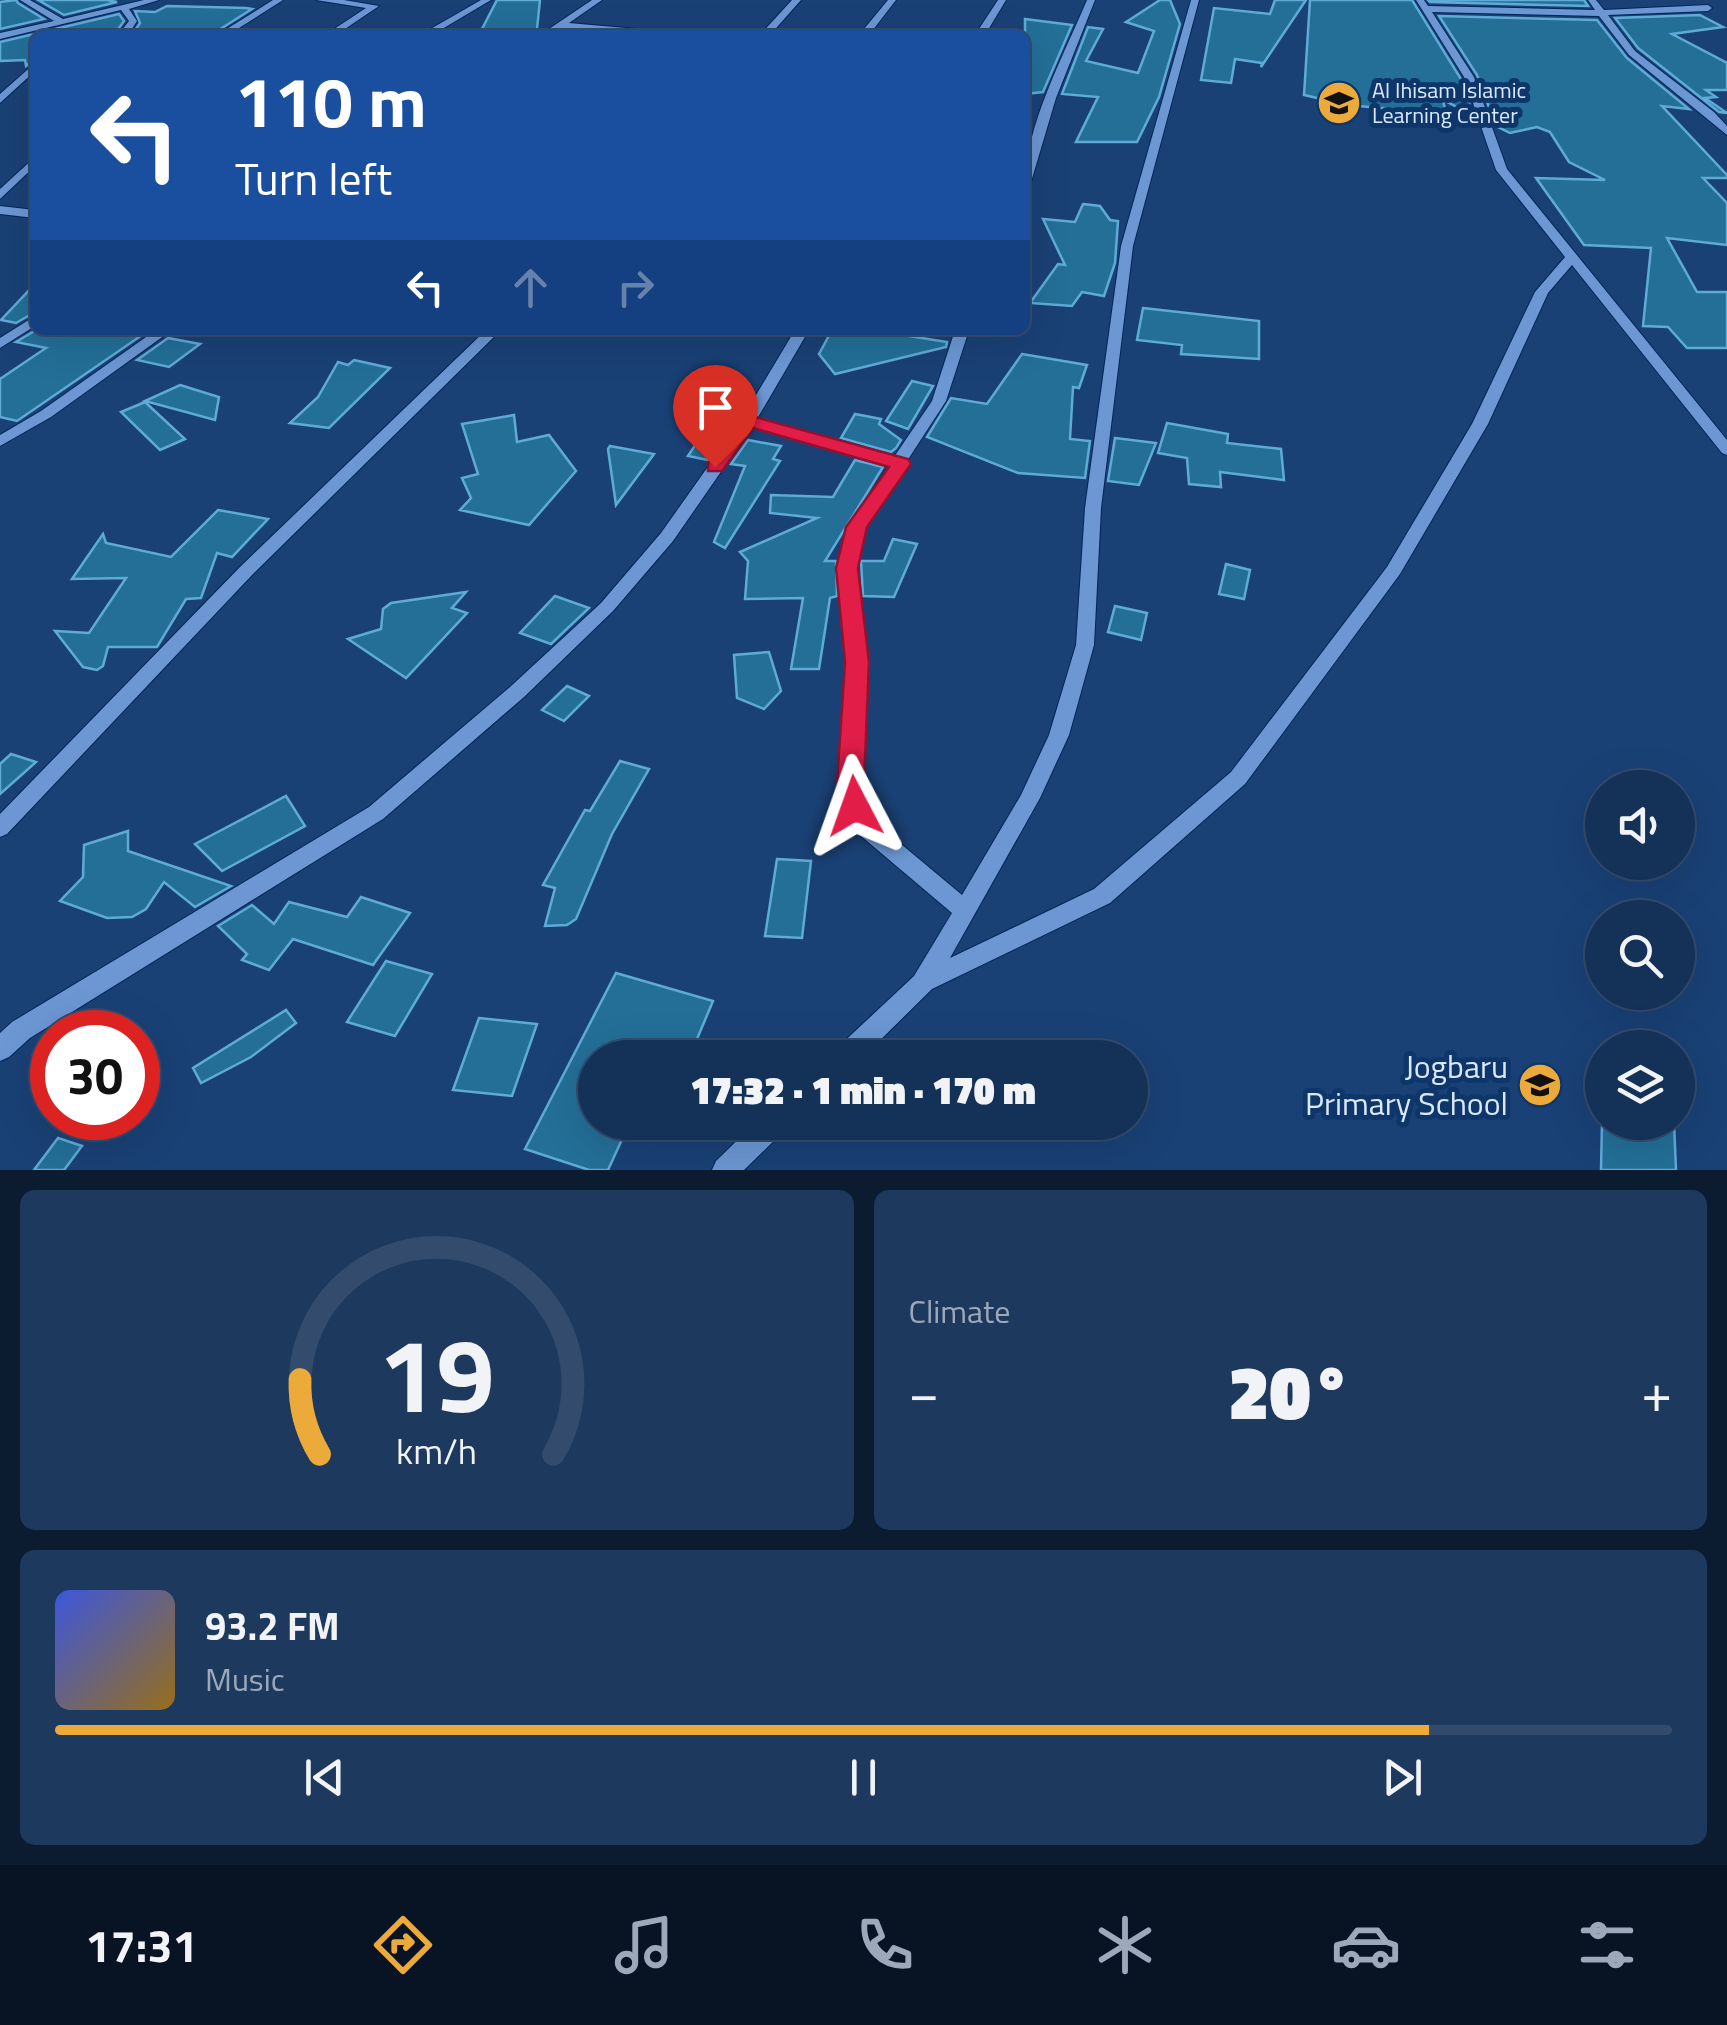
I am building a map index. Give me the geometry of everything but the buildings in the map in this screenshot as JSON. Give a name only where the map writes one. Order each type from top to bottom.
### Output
[{"type":"street","points":[[24,0],[64,22]]},
{"type":"street","points":[[0,36],[155,0]]},
{"type":"street","points":[[230,30],[279,0]]},
{"type":"street","points":[[320,0],[375,6],[338,30]]},
{"type":"street","points":[[435,30],[487,0]]},
{"type":"street","points":[[554,30],[598,0]]},
{"type":"street","points":[[770,30],[797,0]]},
{"type":"street","points":[[868,30],[892,0]]},
{"type":"street","points":[[983,30],[1002,0]]},
{"type":"street","points":[[1030,166],[1051,98],[1091,0]]},
{"type":"street","points":[[863,1040],[923,982],[1030,798],[1052,750],[1085,646],[1093,508],[1127,246],[1195,0]]},
{"type":"street","points":[[1592,0],[1598,13],[1632,53],[1727,132]]},
{"type":"street","points":[[1423,5],[1598,13],[1713,10],[1691,0]]},
{"type":"street","points":[[1423,5],[1442,41],[1469,77],[1502,170],[1727,450]]},
{"type":"street","points":[[123,7],[132,21],[126,30]]},
{"type":"street","points":[[562,25],[616,30]]},
{"type":"street","points":[[0,100],[30,71]]},
{"type":"street","points":[[0,196],[30,165]]},
{"type":"street","points":[[0,210],[30,213]]},
{"type":"street","points":[[923,982],[1102,896],[1238,778],[1394,570],[1480,424],[1542,292],[1570,259]]},
{"type":"street","points":[[0,344],[30,323]]},
{"type":"street","points":[[0,441],[159,335]]},
{"type":"street","points":[[0,828],[246,571],[489,335]]},
{"type":"street","points":[[0,1049],[21,1030],[376,813],[414,782],[608,607],[667,537],[748,420],[799,335]]},
{"type":"street","points":[[960,335],[939,401],[856,527],[847,568],[857,662],[850,784],[855,806],[868,830],[966,911]]},
{"type":"street","points":[[748,420],[901,464]]},
{"type":"street","points":[[725,1170],[757,1140]]},
{"type":"place","name":"Al Ihisam Islamic Learning Center","points":[[1339,103]]},
{"type":"place","name":"Jogbaru Primary School","points":[[1540,1085]]},
{"type":"route","points":[[715,467],[748,420],[901,464],[856,527],[847,568],[857,662],[850,784],[855,806]]}]
